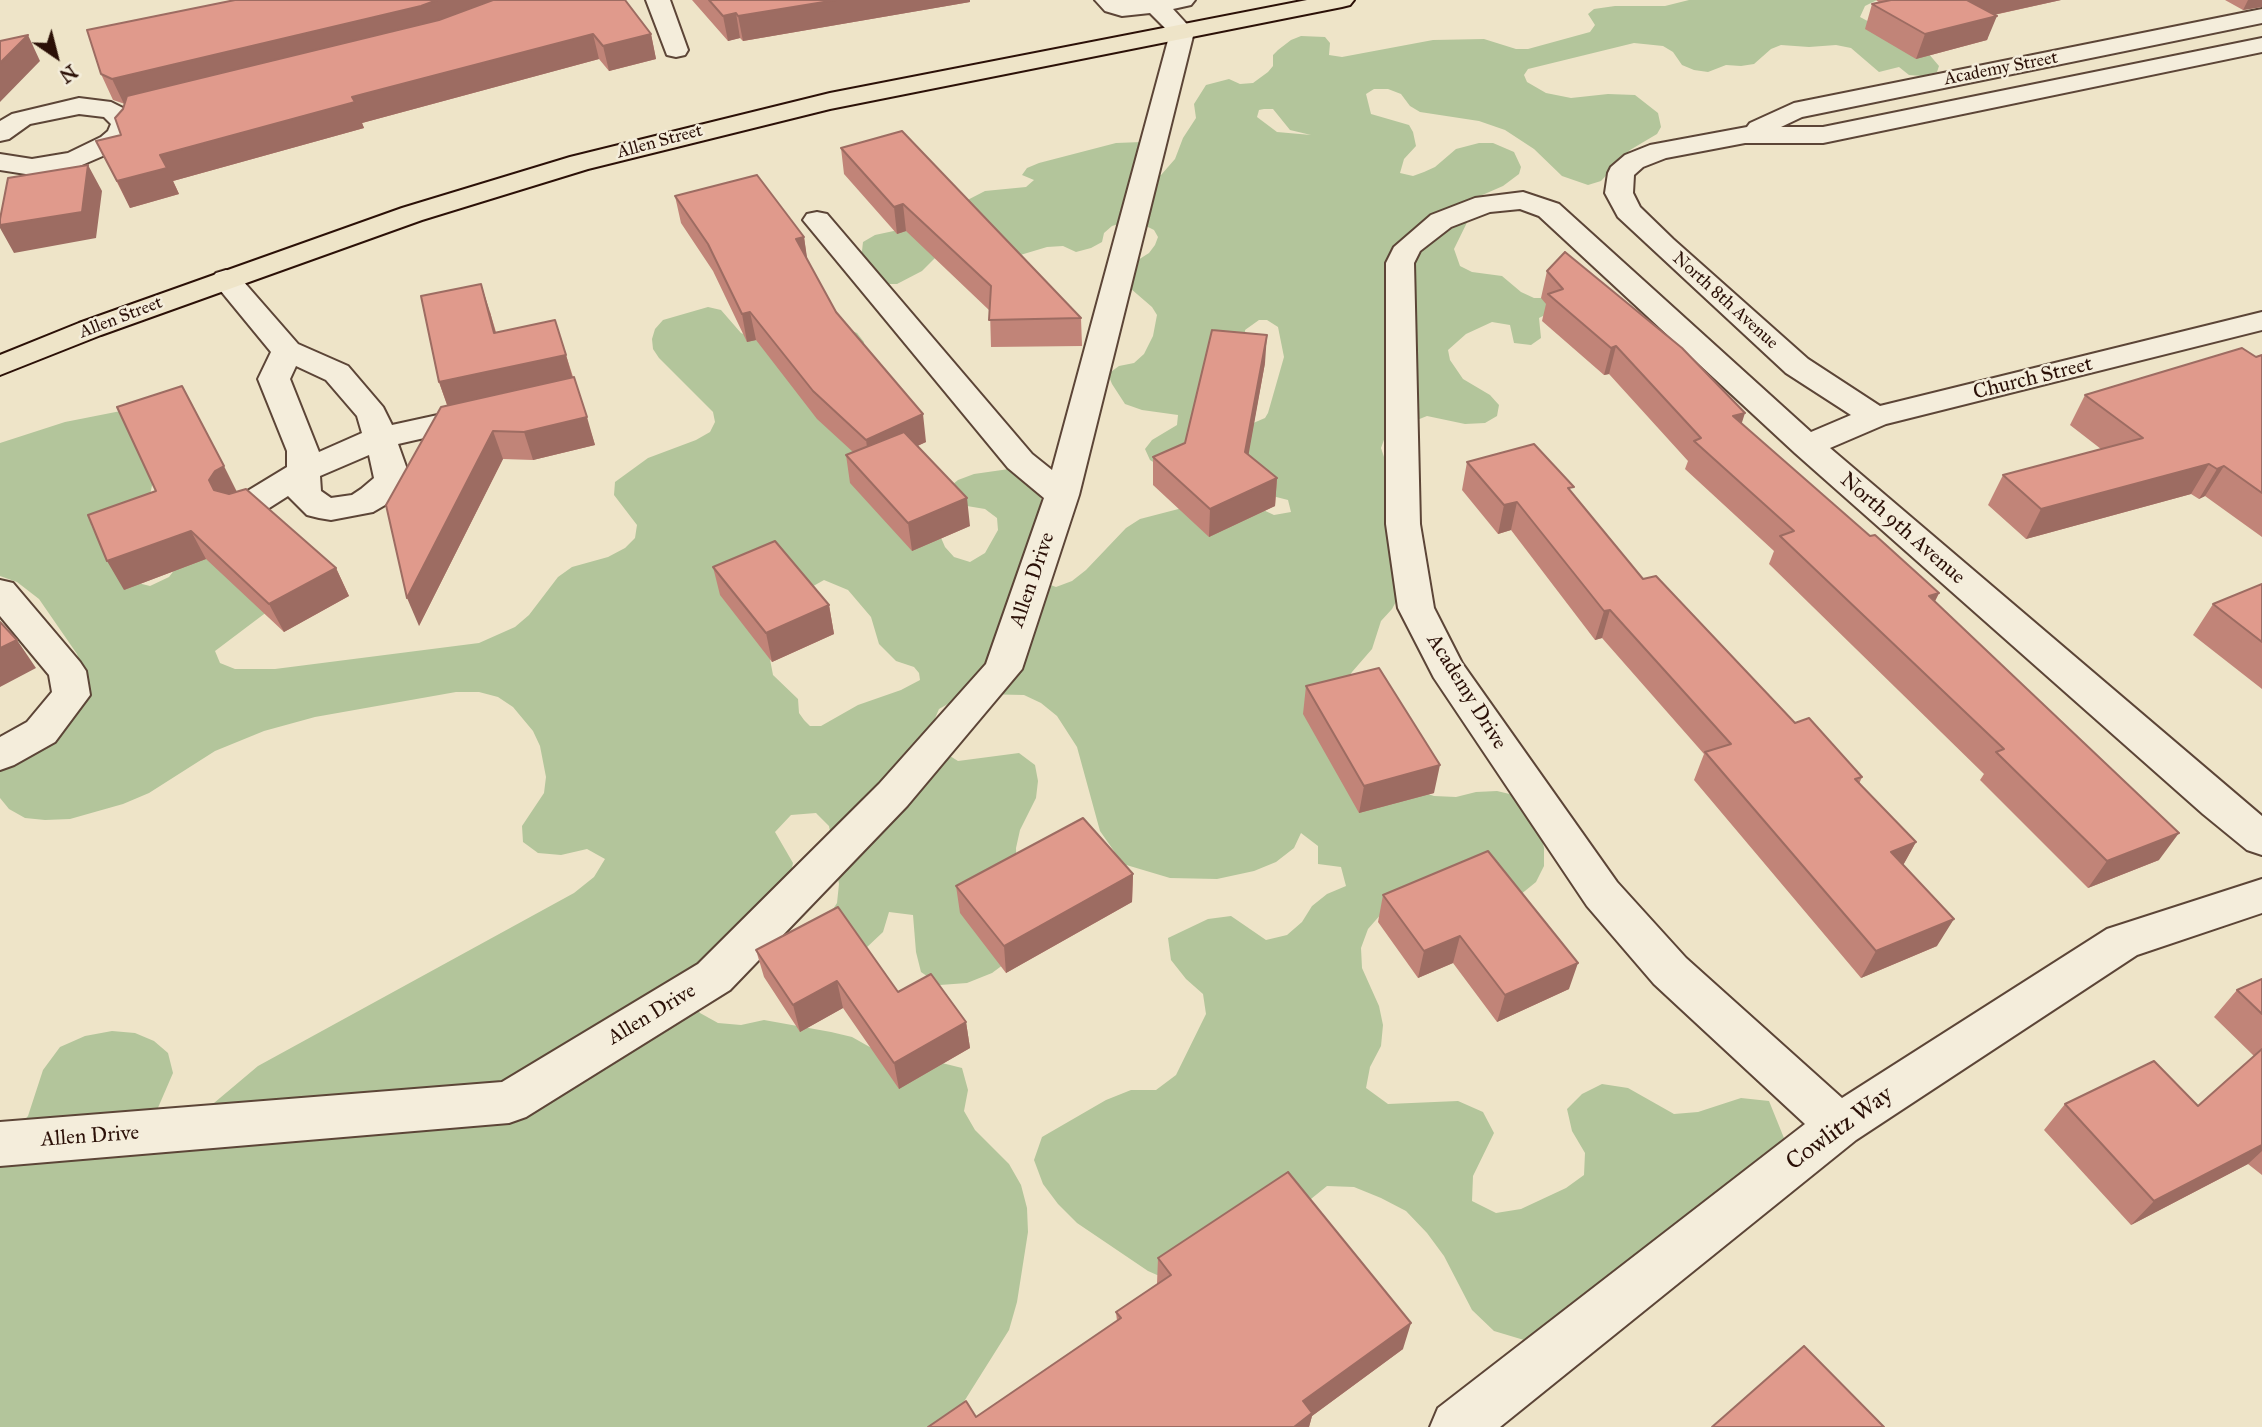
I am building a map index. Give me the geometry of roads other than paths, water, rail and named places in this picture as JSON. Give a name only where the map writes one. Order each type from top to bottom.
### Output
[{"type":"main road","name":"Allen Street","points":[[0,366],[90,329],[226,279],[465,197],[579,163],[1174,12],[1342,0]]},
{"type":"street","points":[[658,0],[676,50]]},
{"type":"street","points":[[1107,0],[1122,9],[1174,12]]},
{"type":"street","name":"Allen Drive","points":[[0,1143],[509,1102],[714,977],[893,795],[1003,669],[1062,495],[1174,12]]},
{"type":"street","name":"Academy Street","points":[[1745,135],[1794,111],[2262,16]]},
{"type":"street","name":"Academy Street","points":[[1634,161],[1659,151],[1745,135],[1824,135],[2262,45]]},
{"type":"street","points":[[0,133],[21,119],[60,108],[97,107],[120,116],[147,110]]},
{"type":"street","points":[[0,162],[13,166],[54,165],[95,152],[120,134],[124,124],[120,116]]},
{"type":"street","name":"North 8th Avenue","points":[[1634,161],[1621,173],[1619,193],[1628,211],[1797,366],[1875,418]]},
{"type":"street","name":"Academy Drive","points":[[1549,210],[1523,201],[1485,204],[1441,221],[1408,247],[1399,263],[1403,524],[1416,608],[1447,669],[1602,894],[1670,971],[1839,1125]]},
{"type":"street","name":"North 9th Avenue","points":[[1549,210],[1807,446],[2217,803],[2262,839]]},
{"type":"street","points":[[817,220],[1020,461],[1062,495]]},
{"type":"street","points":[[226,279],[287,351],[337,373],[372,414],[391,472],[390,481],[373,497],[360,504],[331,509],[309,502],[304,495],[303,451],[274,379],[287,351]]},
{"type":"street","name":"Church Street","points":[[1807,446],[1875,418],[2262,321]]},
{"type":"street","points":[[2215,334],[2243,353]]},
{"type":"street","points":[[243,509],[304,471],[379,438],[509,409]]},
{"type":"street","points":[[0,592],[68,671],[71,695],[41,732],[0,755]]},
{"type":"street","name":"Cowlitz Way","points":[[1457,1427],[1839,1125],[2122,942],[2262,895]]}]
